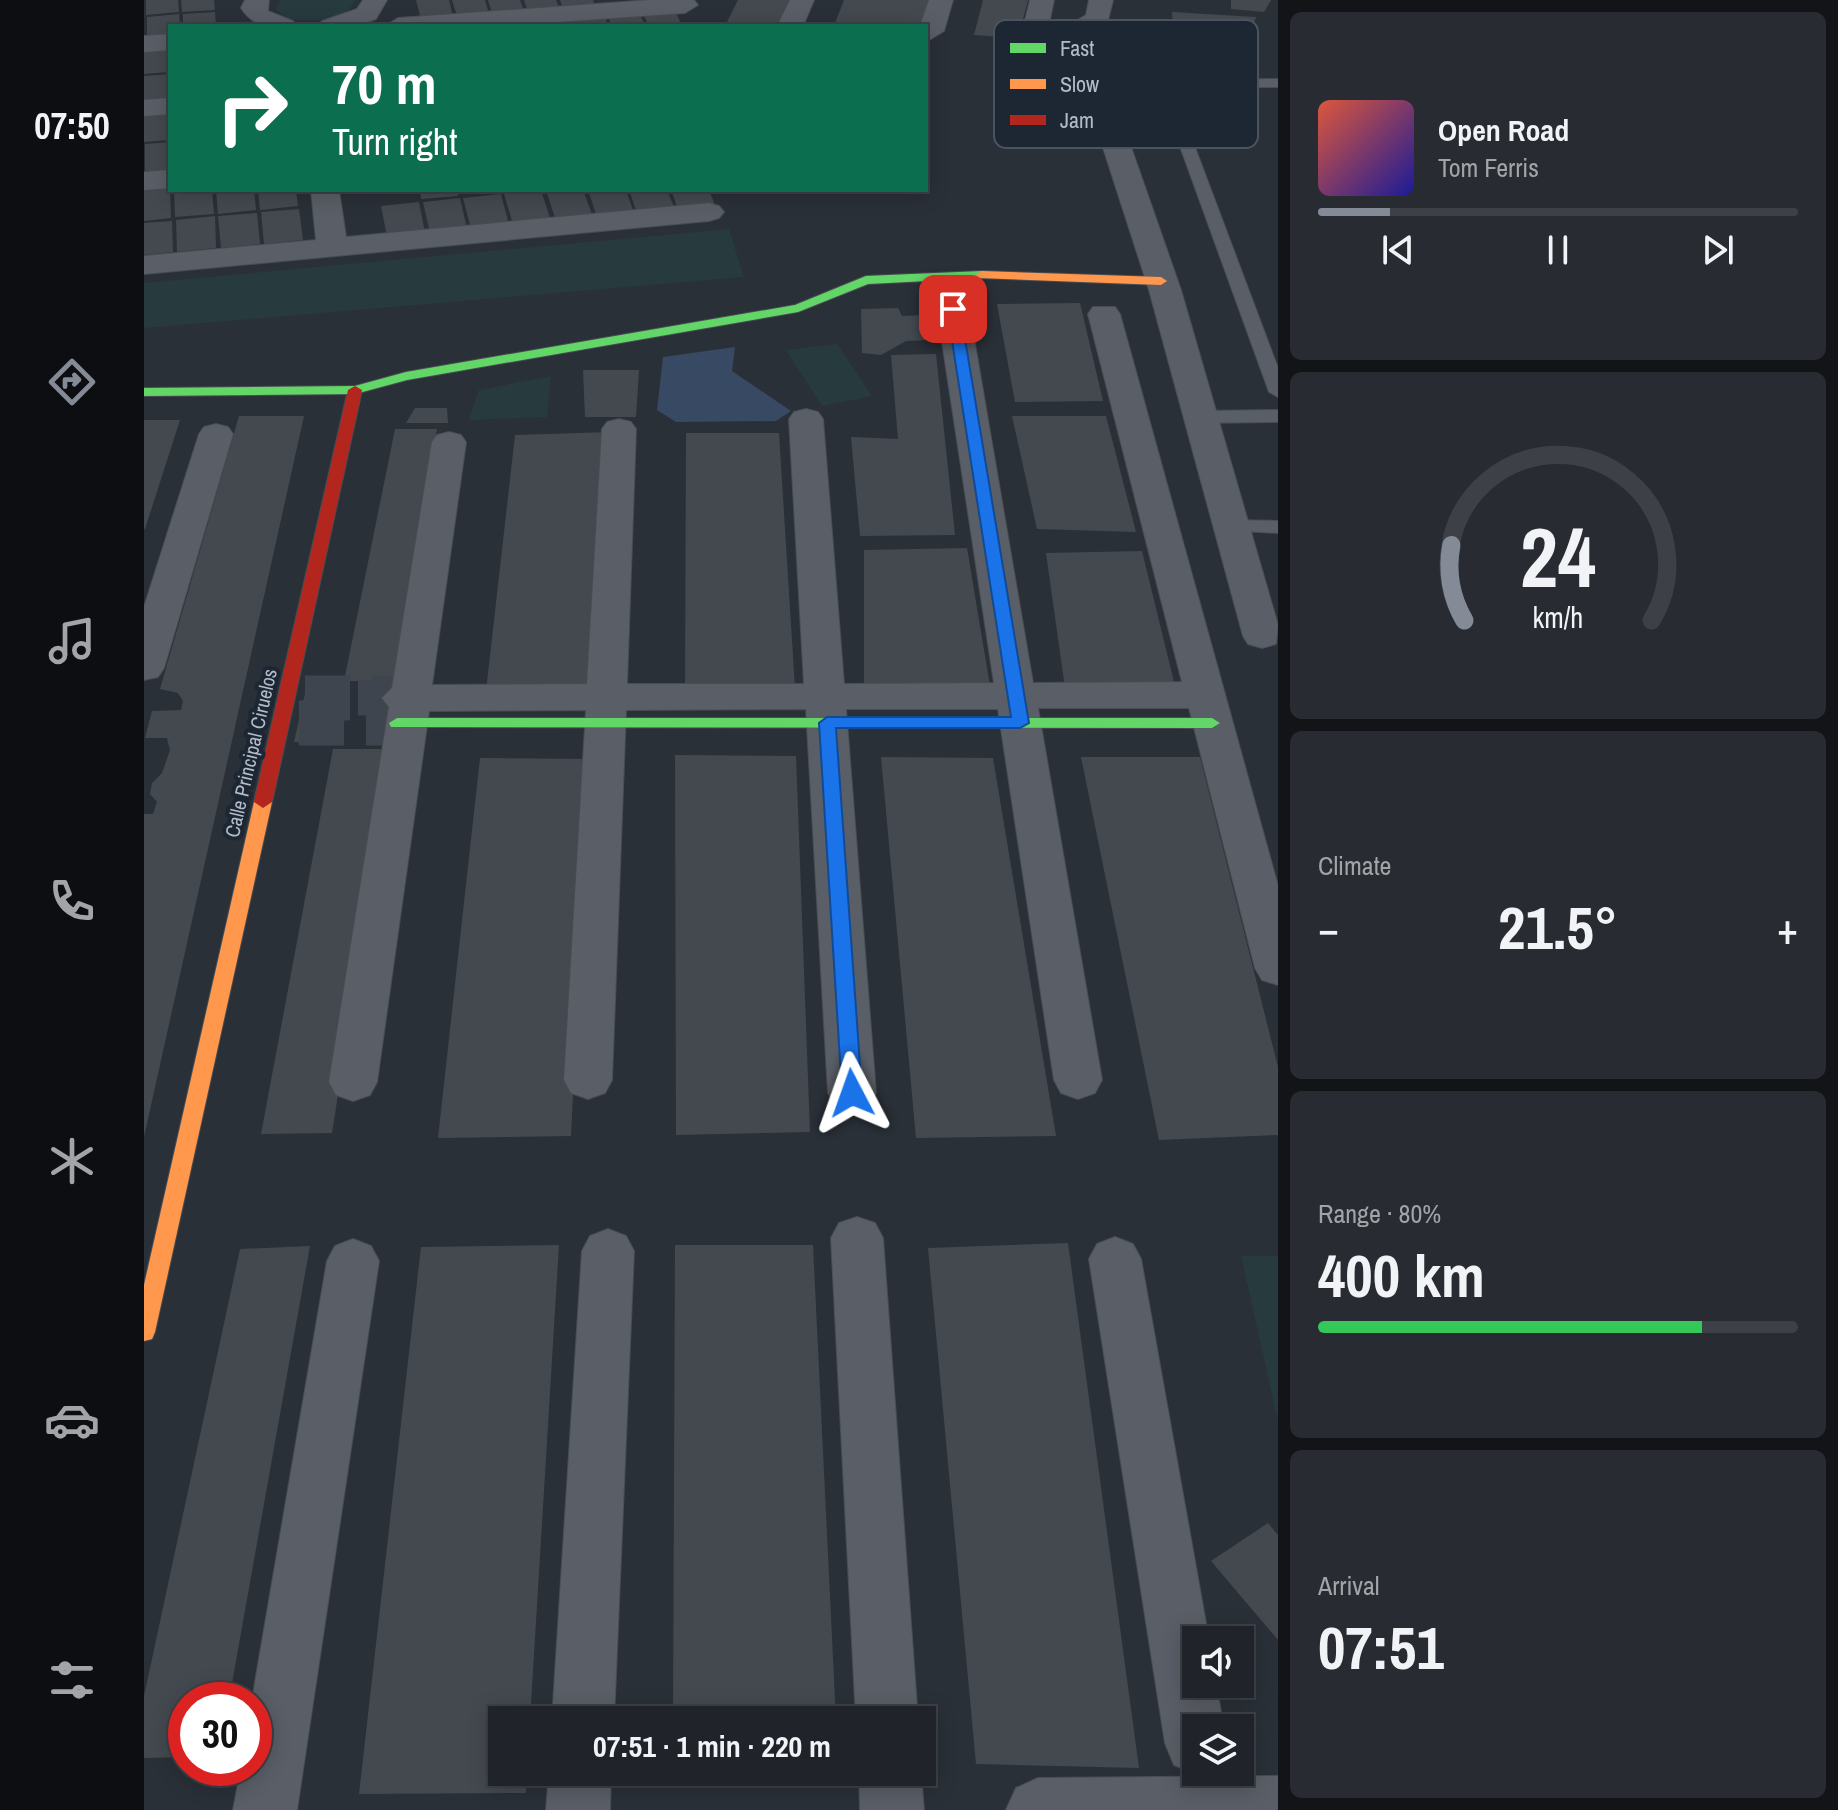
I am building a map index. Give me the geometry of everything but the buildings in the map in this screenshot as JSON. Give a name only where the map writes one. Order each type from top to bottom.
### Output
[{"type":"street","points":[[257,0],[254,8],[259,16],[279,24]]},
{"type":"street","points":[[342,24],[367,14],[375,0]]},
{"type":"street","points":[[791,24],[802,0]]},
{"type":"street","points":[[931,31],[941,0]]},
{"type":"street","points":[[1038,20],[1042,0]]},
{"type":"street","points":[[1096,20],[1101,0]]},
{"type":"street","points":[[425,24],[685,5]]},
{"type":"street","points":[[144,44],[168,42]]},
{"type":"street","points":[[144,108],[168,106]]},
{"type":"street","points":[[1117,148],[1161,281],[1262,636]]},
{"type":"street","points":[[144,181],[168,179]]},
{"type":"street","points":[[325,192],[332,247]]},
{"type":"street","points":[[144,265],[332,247],[361,231],[709,212]]},
{"type":"street","points":[[144,392],[355,390],[406,376],[798,308],[866,280],[957,274],[1161,281]]},
{"type":"street","points":[[953,309],[1078,1080]]},
{"type":"street","points":[[1104,314],[1278,968]]},
{"type":"street","name":"Calle Principal Ciruelos","points":[[144,1332],[293,710],[355,390]]},
{"type":"street","points":[[806,419],[852,1093]]},
{"type":"street","points":[[588,1080],[619,429]]},
{"type":"street","points":[[144,668],[216,434]]},
{"type":"street","points":[[353,1082],[404,710],[449,442]]},
{"type":"street","points":[[404,710],[1209,709]]},
{"type":"street","points":[[857,1238],[886,1706]]},
{"type":"street","points":[[584,1706],[608,1251]]},
{"type":"street","points":[[1115,1259],[1191,1714]]},
{"type":"street","points":[[265,1810],[353,1261]]},
{"type":"street","points":[[578,1810],[579,1786]]},
{"type":"street","points":[[891,1786],[892,1810]]},
{"type":"street","points":[[1038,1810],[1205,1797],[1278,1808]]},
{"type":"lane","points":[[1258,83],[1278,83]]},
{"type":"lane","points":[[1188,148],[1278,392]]},
{"type":"lane","points":[[1200,417],[1278,416]]},
{"type":"lane","points":[[1231,526],[1278,527]]},
{"type":"green space","points":[[280,0],[355,0],[348,12],[300,21],[276,9]]},
{"type":"green space","points":[[729,229],[744,277],[144,328],[144,283]]},
{"type":"green space","points":[[837,344],[872,396],[822,406],[786,350]]},
{"type":"green space","points":[[551,376],[547,417],[469,420],[479,390]]},
{"type":"green space","points":[[1241,1256],[1278,1256],[1278,1417],[1277,1417]]},
{"type":"water","points":[[735,347],[732,371],[791,411],[776,421],[676,422],[657,410],[663,357]]},
{"type":"tunnel","points":[[305,698],[402,698]]},
{"type":"tunnel","points":[[299,723],[397,723]]},
{"type":"traffic: fast","points":[[144,392],[355,390],[406,376],[798,308],[866,280],[982,275]]},
{"type":"traffic: fast","points":[[397,723],[1212,723]]},
{"type":"traffic: slow","points":[[982,275],[1161,281]]},
{"type":"traffic: slow","points":[[144,1332],[263,802]]},
{"type":"traffic: jam","points":[[263,802],[355,390]]},
{"type":"route","points":[[852,1093],[827,723],[1020,723],[953,309]]}]
